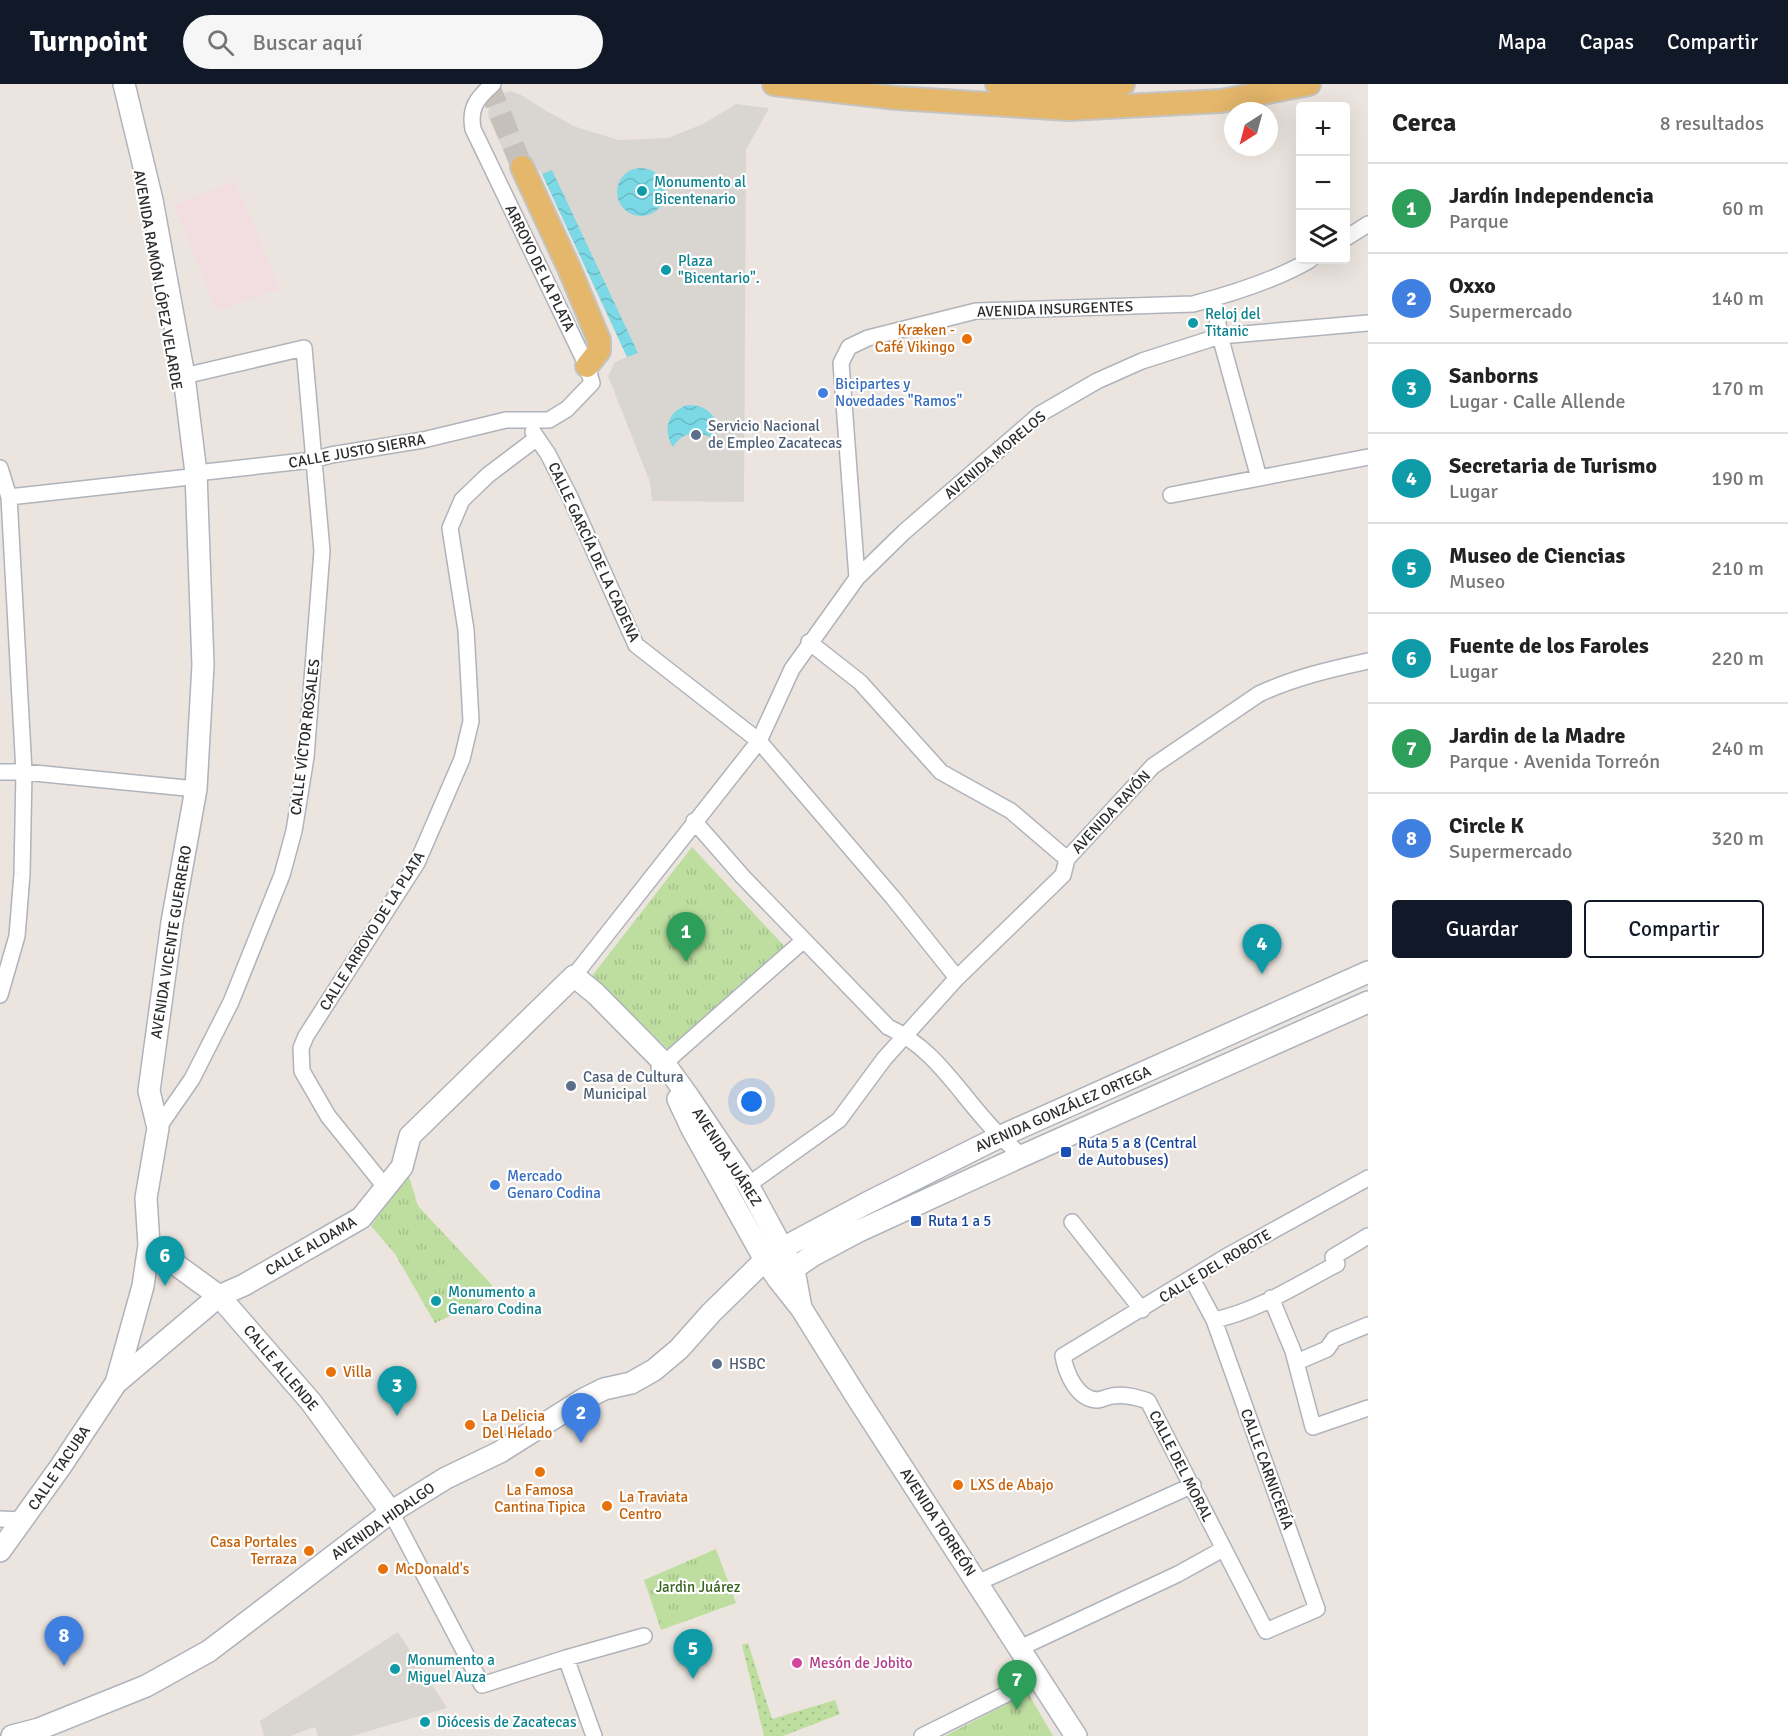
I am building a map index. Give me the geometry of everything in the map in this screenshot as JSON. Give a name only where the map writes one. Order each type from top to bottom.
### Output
[{"type":"main road","points":[[774,84],[897,98],[1069,109],[1221,100],[1309,84]]},
{"type":"main road","points":[[997,84],[1058,88],[1106,87],[1123,84]]},
{"type":"main road","points":[[522,167],[569,267],[599,340],[599,351],[587,366]]},
{"type":"street","name":"AVENIDA RAMÓN LÓPEZ VELARDE","points":[[118,84],[146,203],[194,482]]},
{"type":"street","name":"AVENIDA RAMÓN LÓPEZ VELARDE","points":[[124,84],[152,200],[184,376],[194,482]]},
{"type":"street","name":"ARROYO DE LA PLATA","points":[[493,84],[480,95],[470,115],[473,129],[587,366]]},
{"type":"street","points":[[1350,235],[1368,224]]},
{"type":"street","name":"AVENIDA INSURGENTES","points":[[857,578],[841,363],[849,347],[868,338],[976,311],[1193,304],[1214,299],[1291,271],[1303,264]]},
{"type":"street","points":[[1214,299],[1220,336],[1259,478]]},
{"type":"street","name":"AVENIDA MORELOS","points":[[574,976],[759,741],[792,669],[809,642],[857,578],[904,532],[1040,414],[1097,381],[1142,361],[1220,336],[1368,323]]},
{"type":"street","name":"CALLE VÍCTOR ROSALES","points":[[158,1128],[192,1079],[231,1002],[278,886],[294,831],[306,757],[322,551],[304,348],[184,376]]},
{"type":"street","points":[[524,420],[549,420],[567,409],[591,383],[587,366]]},
{"type":"street","name":"CALLE JUSTO SIERRA","points":[[9,497],[194,482],[423,440],[506,420],[524,420]]},
{"type":"street","name":"CALLE GARCÍA DE LA CADENA","points":[[524,420],[548,454],[570,497],[636,645],[759,741],[894,899],[957,978]]},
{"type":"street","name":"CALLE ARROYO DE LA PLATA","points":[[386,1188],[328,1116],[302,1071],[301,1048],[306,1036],[417,863],[462,759],[471,721],[466,630],[450,528],[462,500],[488,475],[537,438]]},
{"type":"street","points":[[1171,495],[1368,456]]},
{"type":"street","points":[[0,995],[17,936],[22,874],[24,772],[9,497],[2,477]]},
{"type":"street","name":"AVENIDA VICENTE GUERRERO","points":[[116,1383],[143,1286],[149,1245],[146,1198],[158,1128],[149,1090],[172,922],[196,789],[203,665],[194,482]]},
{"type":"street","points":[[809,642],[860,682],[941,772],[1011,811],[1067,860]]},
{"type":"street","name":"AVENIDA RAYÓN","points":[[748,1185],[839,1120],[884,1059],[957,978],[1063,875],[1067,860],[1153,766],[1259,693],[1326,670],[1368,662]]},
{"type":"street","points":[[0,772],[24,772],[196,789]]},
{"type":"street","points":[[694,821],[743,877],[888,1027],[906,1035],[933,1057],[999,1137],[1022,1156]]},
{"type":"street","points":[[773,1254],[692,1129],[659,1062],[804,940]]},
{"type":"street","name":"AVENIDA GONZÁLEZ ORTEGA","points":[[773,1254],[867,1203],[999,1137],[1368,972]]},
{"type":"street","name":"CALLE ALDAMA","points":[[116,1383],[219,1296],[244,1285],[361,1218],[402,1167],[410,1136],[574,976]]},
{"type":"street","name":"AVENIDA JUÁREZ","points":[[574,976],[596,994],[659,1062],[748,1185],[773,1254],[786,1274]]},
{"type":"street","name":"AVENIDA GONZÁLEZ ORTEGA","points":[[786,1274],[812,1256],[859,1231],[1368,1002]]},
{"type":"street","name":"CALLE DEL ROBOTE","points":[[1063,1356],[1229,1255],[1368,1178]]},
{"type":"street","points":[[1072,1222],[1142,1310]]},
{"type":"street","points":[[1214,1320],[1228,1317],[1271,1298],[1337,1264],[1334,1257],[1368,1236]]},
{"type":"street","name":"CALLE ALLENDE","points":[[149,1245],[219,1296],[311,1402],[391,1512]]},
{"type":"street","name":"AVENIDA HIDALGO","points":[[12,1736],[39,1729],[146,1686],[209,1651],[391,1512],[446,1478],[500,1452],[584,1399],[604,1389],[631,1383],[654,1370],[679,1349],[711,1313],[773,1254]]},
{"type":"street","name":"AVENIDA TORREÓN","points":[[786,1274],[801,1308],[1076,1736]]},
{"type":"street","name":"CALLE CARNICERÍA","points":[[1192,1279],[1214,1320],[1317,1609],[1266,1631]]},
{"type":"street","points":[[1271,1298],[1297,1362],[1313,1427],[1368,1408]]},
{"type":"street","points":[[1297,1362],[1327,1349],[1334,1339],[1368,1325]]},
{"type":"street","name":"CALLE DEL MORAL","points":[[1063,1356],[1064,1367],[1074,1387],[1091,1398],[1099,1400],[1110,1396],[1128,1395],[1148,1401],[1266,1631]]},
{"type":"street","name":"CALLE TACUBA","points":[[0,1551],[116,1383]]},
{"type":"street","points":[[977,1583],[1193,1485]]},
{"type":"street","points":[[391,1512],[482,1685],[644,1636]]},
{"type":"street","points":[[0,1519],[23,1520]]},
{"type":"street","points":[[1020,1648],[1178,1574],[1223,1549]]},
{"type":"street","points":[[566,1658],[594,1736]]},
{"type":"street","points":[[922,1736],[1039,1678]]},
{"type":"shaded area","name":"Plaza \"Bicentario\".","points":[[511,91],[576,127],[619,140],[668,138],[703,124],[736,104],[769,108],[746,150],[744,502],[652,501],[650,482],[608,376],[615,362],[627,357],[542,174],[531,162],[518,182],[489,119],[491,102],[499,94]]},
{"type":"shaded area","points":[[235,181],[280,289],[217,311],[174,205]]},
{"type":"shaded area","points":[[398,1632],[447,1708],[352,1736],[318,1736],[315,1727],[290,1736],[264,1736],[260,1721]]},
{"type":"green space","points":[[692,847],[785,947],[668,1049],[592,976]]},
{"type":"green space","points":[[408,1173],[418,1206],[492,1285],[480,1302],[435,1323],[395,1254],[371,1226]]},
{"type":"green space","name":"Jardin Juárez","points":[[716,1549],[736,1603],[661,1630],[644,1580]]},
{"type":"green space","points":[[748,1643],[772,1719],[835,1700],[840,1714],[783,1736],[764,1736],[742,1645]]},
{"type":"green space","points":[[1028,1693],[1053,1736],[945,1736]]},
{"type":"water","points":[[636,168],[646,168],[661,178],[665,192],[661,206],[655,212],[646,216],[636,216],[621,206],[617,197],[617,187],[627,172]]},
{"type":"water","points":[[552,170],[638,353],[627,357],[542,174]]},
{"type":"water","points":[[688,405],[710,412],[715,419],[714,431],[710,437],[689,434],[673,447],[668,434],[669,422],[676,411]]},
{"type":"tunnel","points":[[488,84],[522,167]]},
{"type":"place","name":"Monumento al Bicentenario","points":[[642,191]]},
{"type":"place","name":"Plaza \"Bicentario\".","points":[[666,270]]},
{"type":"place","name":"Reloj del Titanic","points":[[1193,323]]},
{"type":"place","name":"Kræken - Café Vikingo","points":[[967,339]]},
{"type":"place","name":"Bicipartes y Novedades \"Ramos\"","points":[[823,393]]},
{"type":"place","name":"Servicio Nacional de Empleo Zacatecas","points":[[696,435]]},
{"type":"place","name":"Jardín Independencia","points":[[686,962]]},
{"type":"place","name":"Secretaria de Turismo","points":[[1262,974]]},
{"type":"place","name":"Casa de Cultura Municipal","points":[[571,1086]]},
{"type":"place","name":"Ruta 5 a 8 (Central de Autobuses)","points":[[1066,1152]]},
{"type":"place","name":"Mercado Genaro Codina","points":[[495,1185]]},
{"type":"place","name":"Ruta 1 a 5","points":[[916,1221]]},
{"type":"place","name":"Fuente de los Faroles","points":[[165,1286]]},
{"type":"place","name":"Monumento a Genaro Codina","points":[[436,1301]]},
{"type":"place","name":"HSBC","points":[[717,1364]]},
{"type":"place","name":"Villa","points":[[331,1372]]},
{"type":"place","name":"Sanborns","points":[[397,1416]]},
{"type":"place","name":"La Delicia Del Helado","points":[[470,1425]]},
{"type":"place","name":"Oxxo","points":[[581,1443]]},
{"type":"place","name":"La Famosa Cantina Tipica","points":[[540,1472]]},
{"type":"place","name":"LXS de Abajo","points":[[958,1485]]},
{"type":"place","name":"La Traviata Centro","points":[[607,1506]]},
{"type":"place","name":"Casa Portales Terraza","points":[[309,1551]]},
{"type":"place","name":"McDonald's","points":[[383,1569]]},
{"type":"place","name":"Mesón de Jobito","points":[[797,1663]]},
{"type":"place","name":"Circle K","points":[[64,1666]]},
{"type":"place","name":"Monumento a Miguel Auza","points":[[395,1669]]},
{"type":"place","name":"Museo de Ciencias","points":[[693,1679]]},
{"type":"place","name":"Jardin de la Madre","points":[[1017,1710]]},
{"type":"place","name":"Diócesis de Zacatecas","points":[[425,1722]]}]
